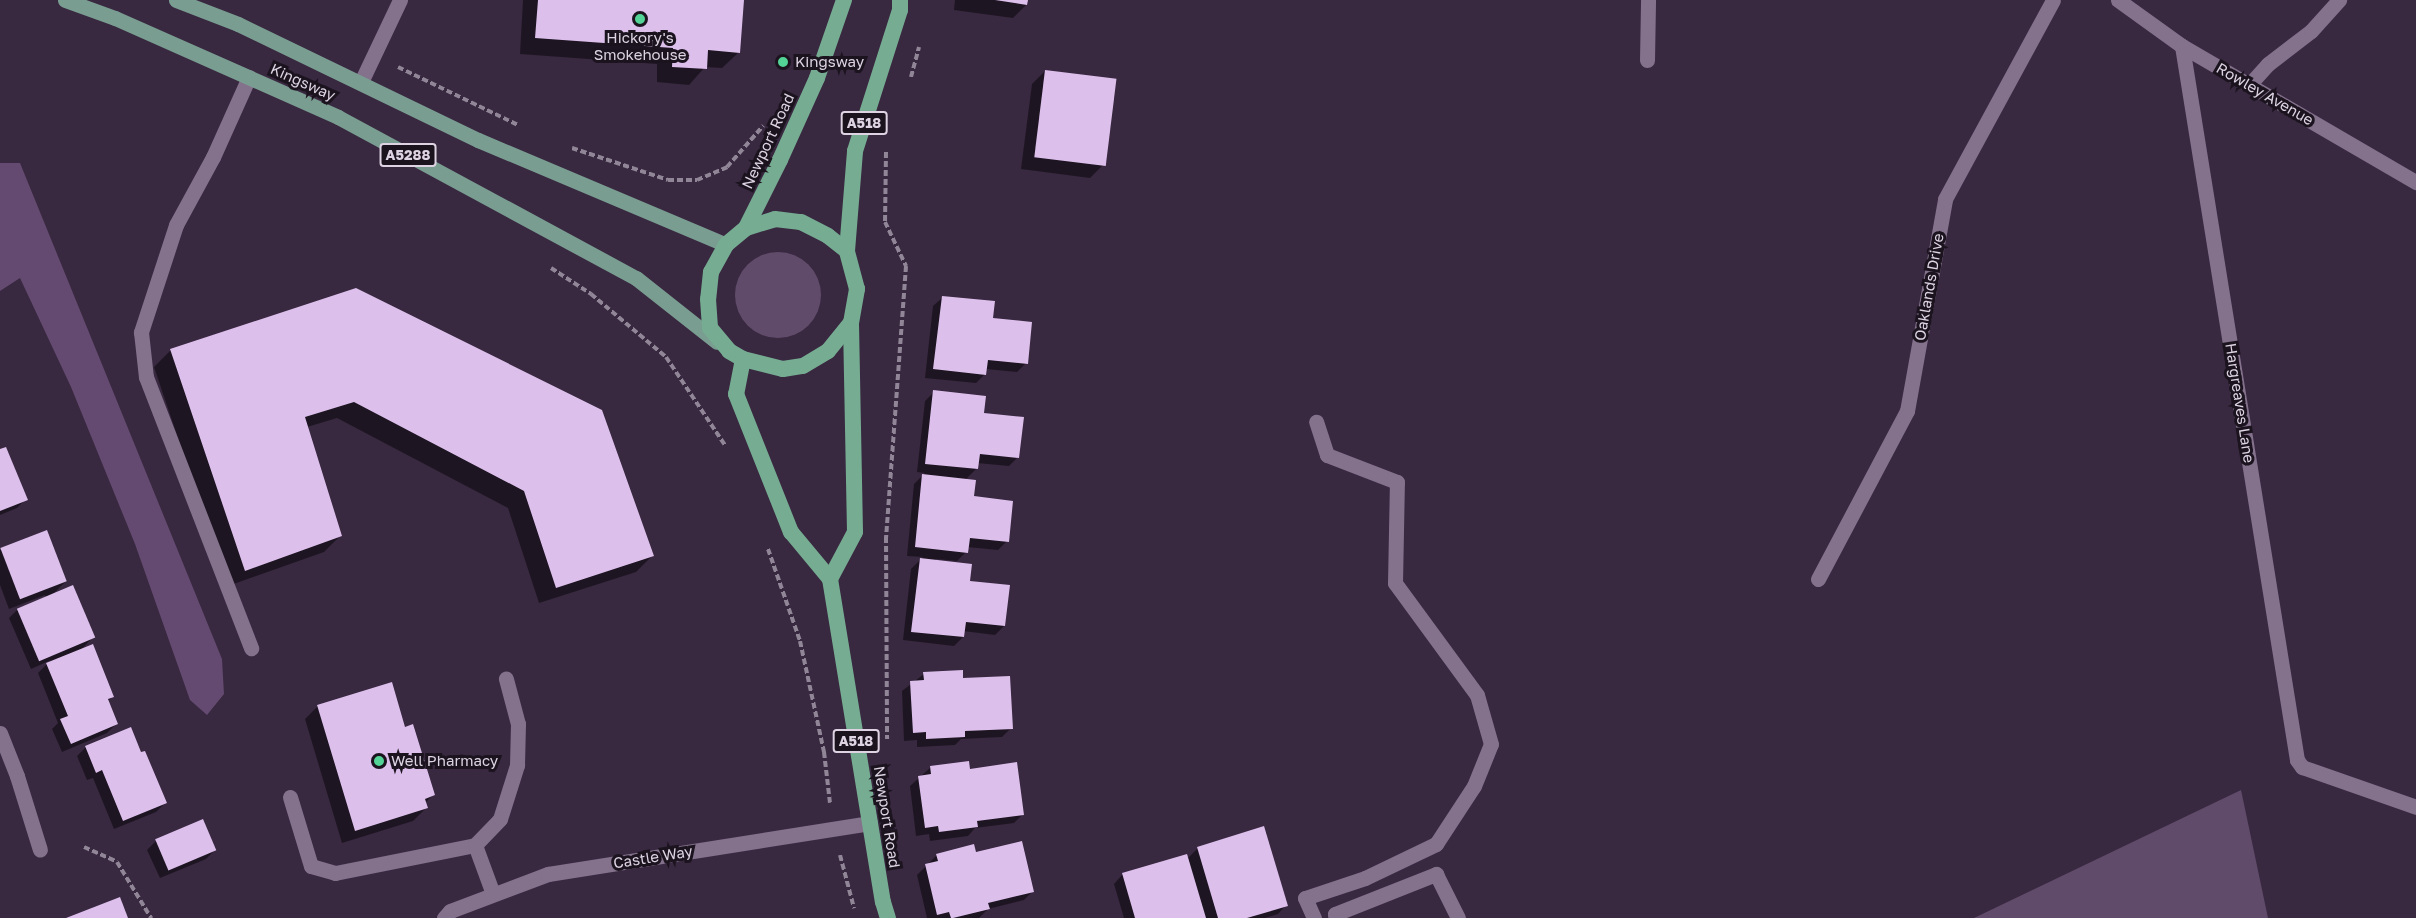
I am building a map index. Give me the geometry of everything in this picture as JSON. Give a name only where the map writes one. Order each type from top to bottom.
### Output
[{"type":"highway","name":"Newport Road","points":[[746,228],[818,78],[844,0]]},
{"type":"highway","name":"A518","points":[[830,579],[855,532],[851,323],[857,289],[847,251],[855,151],[900,10],[900,0]]},
{"type":"highway","name":"Newport Road","points":[[736,355],[710,328],[708,299],[711,272],[726,245],[746,228],[775,219],[801,222],[828,236],[847,251]]},
{"type":"highway","name":"A518","points":[[736,355],[783,369],[803,366],[828,351],[851,323]]},
{"type":"highway","points":[[736,355],[736,394],[791,532],[830,579]]},
{"type":"highway","name":"Newport Road","points":[[830,579],[883,902],[888,918]]},
{"type":"main road","name":"Kingsway","points":[[65,0],[115,18],[338,117],[636,278],[736,355]]},
{"type":"main road","name":"Kingsway","points":[[176,0],[237,24],[478,140],[726,245]]},
{"type":"street","points":[[361,82],[399,0]]},
{"type":"street","points":[[1647,60],[1648,0]]},
{"type":"street","name":"Oaklands Drive","points":[[1818,579],[1907,411],[1945,199],[2053,0]]},
{"type":"street","name":"Rowley Avenue","points":[[2118,0],[2182,46],[2416,182]]},
{"type":"street","points":[[2248,85],[2268,64],[2311,31],[2339,0]]},
{"type":"street","name":"Hargreaves Lane","points":[[2182,46],[2297,760],[2302,767],[2416,807]]},
{"type":"street","points":[[249,77],[213,157],[176,225],[141,332],[147,377],[251,648]]},
{"type":"street","points":[[1314,918],[1305,898],[1365,878],[1436,844],[1474,786],[1491,744],[1477,695],[1395,583],[1397,482],[1327,455],[1316,422]]},
{"type":"street","points":[[290,797],[311,866],[335,873],[475,844],[500,819],[517,765],[518,724],[506,679]]},
{"type":"street","points":[[0,733],[17,776],[39,850]]},
{"type":"street","name":"Castle Way","points":[[444,918],[450,911],[548,874],[870,823]]},
{"type":"street","points":[[475,844],[493,894]]},
{"type":"street","points":[[1335,918],[1335,914],[1436,874],[1458,918]]},
{"type":"path","points":[[908,86],[920,44]]},
{"type":"path","points":[[417,76],[523,127]]},
{"type":"path","points":[[564,145],[668,180],[697,180],[727,167],[765,124]]},
{"type":"path","points":[[886,149],[885,222],[906,266],[886,537],[884,687],[887,745]]},
{"type":"path","points":[[551,268],[591,294],[666,357],[726,447]]},
{"type":"path","points":[[765,540],[800,641],[824,752],[834,829],[854,909]]},
{"type":"path","points":[[84,847],[117,862],[151,918]]},
{"type":"shaded area","points":[[0,163],[20,163],[222,659],[224,694],[207,715],[190,700],[135,544],[71,387],[20,278],[0,291]]},
{"type":"shaded area","points":[[778,252],[802,259],[814,271],[821,295],[814,319],[802,331],[778,338],[754,331],[742,319],[735,295],[742,271],[754,259]]},
{"type":"shaded area","points":[[2241,790],[2268,918],[1974,918]]},
{"type":"building","name":"Hickory's Smokehouse","points":[[538,0],[744,0],[740,53],[708,50],[707,69],[672,67],[673,48],[535,38]]},
{"type":"building","points":[[995,0],[1028,0],[1027,5]]},
{"type":"building","points":[[1045,70],[1116,79],[1106,166],[1034,157]]},
{"type":"building","points":[[356,288],[602,410],[654,556],[556,588],[524,491],[354,402],[305,417],[342,536],[245,571],[170,349]]},
{"type":"building","points":[[942,296],[995,301],[993,318],[1032,322],[1028,364],[988,360],[986,375],[933,369]]},
{"type":"building","points":[[933,390],[986,396],[984,413],[1024,417],[1019,458],[980,454],[978,469],[925,464]]},
{"type":"building","points":[[6,447],[28,500],[0,511],[0,449]]},
{"type":"building","points":[[922,474],[976,480],[974,496],[1013,501],[1009,542],[970,538],[968,553],[915,547]]},
{"type":"building","points":[[47,530],[67,581],[20,599],[0,548]]},
{"type":"building","points":[[920,558],[972,564],[970,581],[1010,585],[1005,626],[966,622],[964,637],[911,632]]},
{"type":"building","points":[[73,585],[95,637],[39,661],[17,609]]},
{"type":"building","points":[[93,644],[114,697],[108,699],[118,724],[71,744],[60,719],[68,716],[46,663]]},
{"type":"building","points":[[963,670],[963,678],[1010,676],[1013,729],[965,731],[965,737],[926,739],[926,732],[913,733],[910,681],[924,680],[923,672]]},
{"type":"building","name":"Well Pharmacy","points":[[392,682],[405,727],[413,724],[435,795],[425,799],[428,808],[355,831],[317,705]]},
{"type":"building","points":[[131,727],[141,752],[145,751],[167,803],[123,821],[102,770],[96,773],[85,746]]},
{"type":"building","points":[[969,761],[970,769],[1017,762],[1024,815],[977,821],[978,827],[939,832],[938,826],[925,828],[918,776],[931,774],[930,766]]},
{"type":"building","points":[[203,819],[216,850],[168,871],[155,839]]},
{"type":"building","points":[[1264,826],[1288,906],[1247,918],[1218,918],[1197,847]]},
{"type":"building","points":[[1022,841],[1034,892],[988,903],[990,909],[953,918],[949,912],[937,915],[925,864],[938,861],[936,854],[974,844],[976,852]]},
{"type":"building","points":[[1187,854],[1206,918],[1135,918],[1122,873]]},
{"type":"building","points":[[120,897],[128,918],[66,918]]},
{"type":"place","name":"Hickory's Smokehouse","points":[[640,19]]},
{"type":"place","name":"Kingsway","points":[[783,62]]},
{"type":"place","name":"Well Pharmacy","points":[[379,761]]}]
